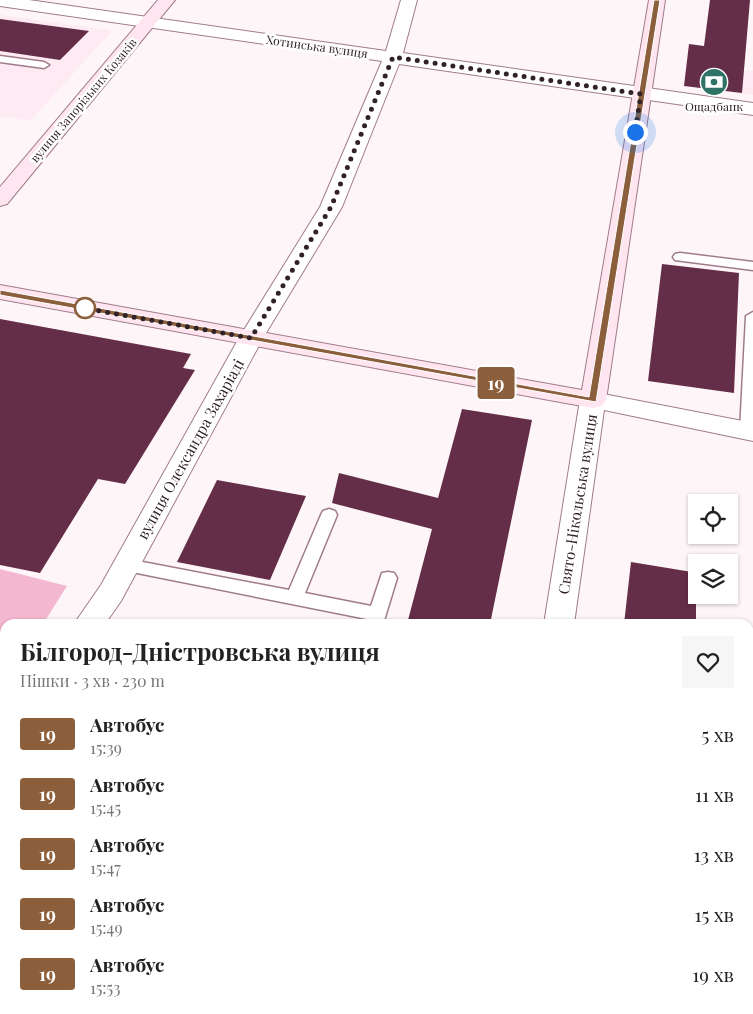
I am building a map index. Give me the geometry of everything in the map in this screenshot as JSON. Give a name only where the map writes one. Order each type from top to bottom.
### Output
[{"type":"main road","name":"вулиця Запорізьких Козаків","points":[[0,200],[167,0]]},
{"type":"main road","name":"Свято-Нікольська вулиця","points":[[592,400],[657,0]]},
{"type":"main road","points":[[0,292],[592,400]]},
{"type":"street","name":"вулиця Олександра Захаріаді","points":[[93,619],[111,593],[127,565],[251,338],[331,207],[393,57],[409,0]]},
{"type":"street","name":"Хотинська вулиця","points":[[0,1],[753,109]]},
{"type":"street","points":[[592,400],[750,431]]},
{"type":"street","name":"Свято-Нікольська вулиця","points":[[560,619],[592,400]]},
{"type":"lane","points":[[0,59],[44,65]]},
{"type":"lane","points":[[680,256],[753,266]]},
{"type":"lane","points":[[750,431],[753,316]]},
{"type":"lane","points":[[294,598],[329,515]]},
{"type":"lane","points":[[127,565],[294,598],[376,619],[388,578]]},
{"type":"shaded area","points":[[0,15],[109,30],[111,32],[30,121],[0,116]]},
{"type":"shaded area","points":[[687,64],[753,71],[753,95],[684,86]]},
{"type":"shaded area","points":[[0,569],[67,586],[46,619],[0,619]]},
{"type":"building","points":[[710,0],[750,0],[742,93],[684,86],[689,44],[704,46]]},
{"type":"building","points":[[0,19],[89,31],[60,60],[0,51]]},
{"type":"building","points":[[662,264],[739,273],[734,393],[648,381]]},
{"type":"building","points":[[0,319],[191,354],[183,368],[195,370],[125,484],[98,479],[40,573],[0,565]]},
{"type":"building","points":[[462,409],[532,420],[491,619],[408,619],[432,529],[332,503],[339,473],[438,498]]},
{"type":"building","points":[[217,480],[306,496],[270,580],[177,562]]},
{"type":"building","points":[[631,562],[688,571],[688,604],[696,604],[696,619],[625,619]]},
{"type":"bus line","name":"19","points":[[0,292],[592,400],[657,0]]},
{"type":"place","name":"Ощадбанк","points":[[714,82]]},
{"type":"route","points":[[85,308],[83,308],[251,338],[331,207],[393,57],[641,94],[635,132]]}]
